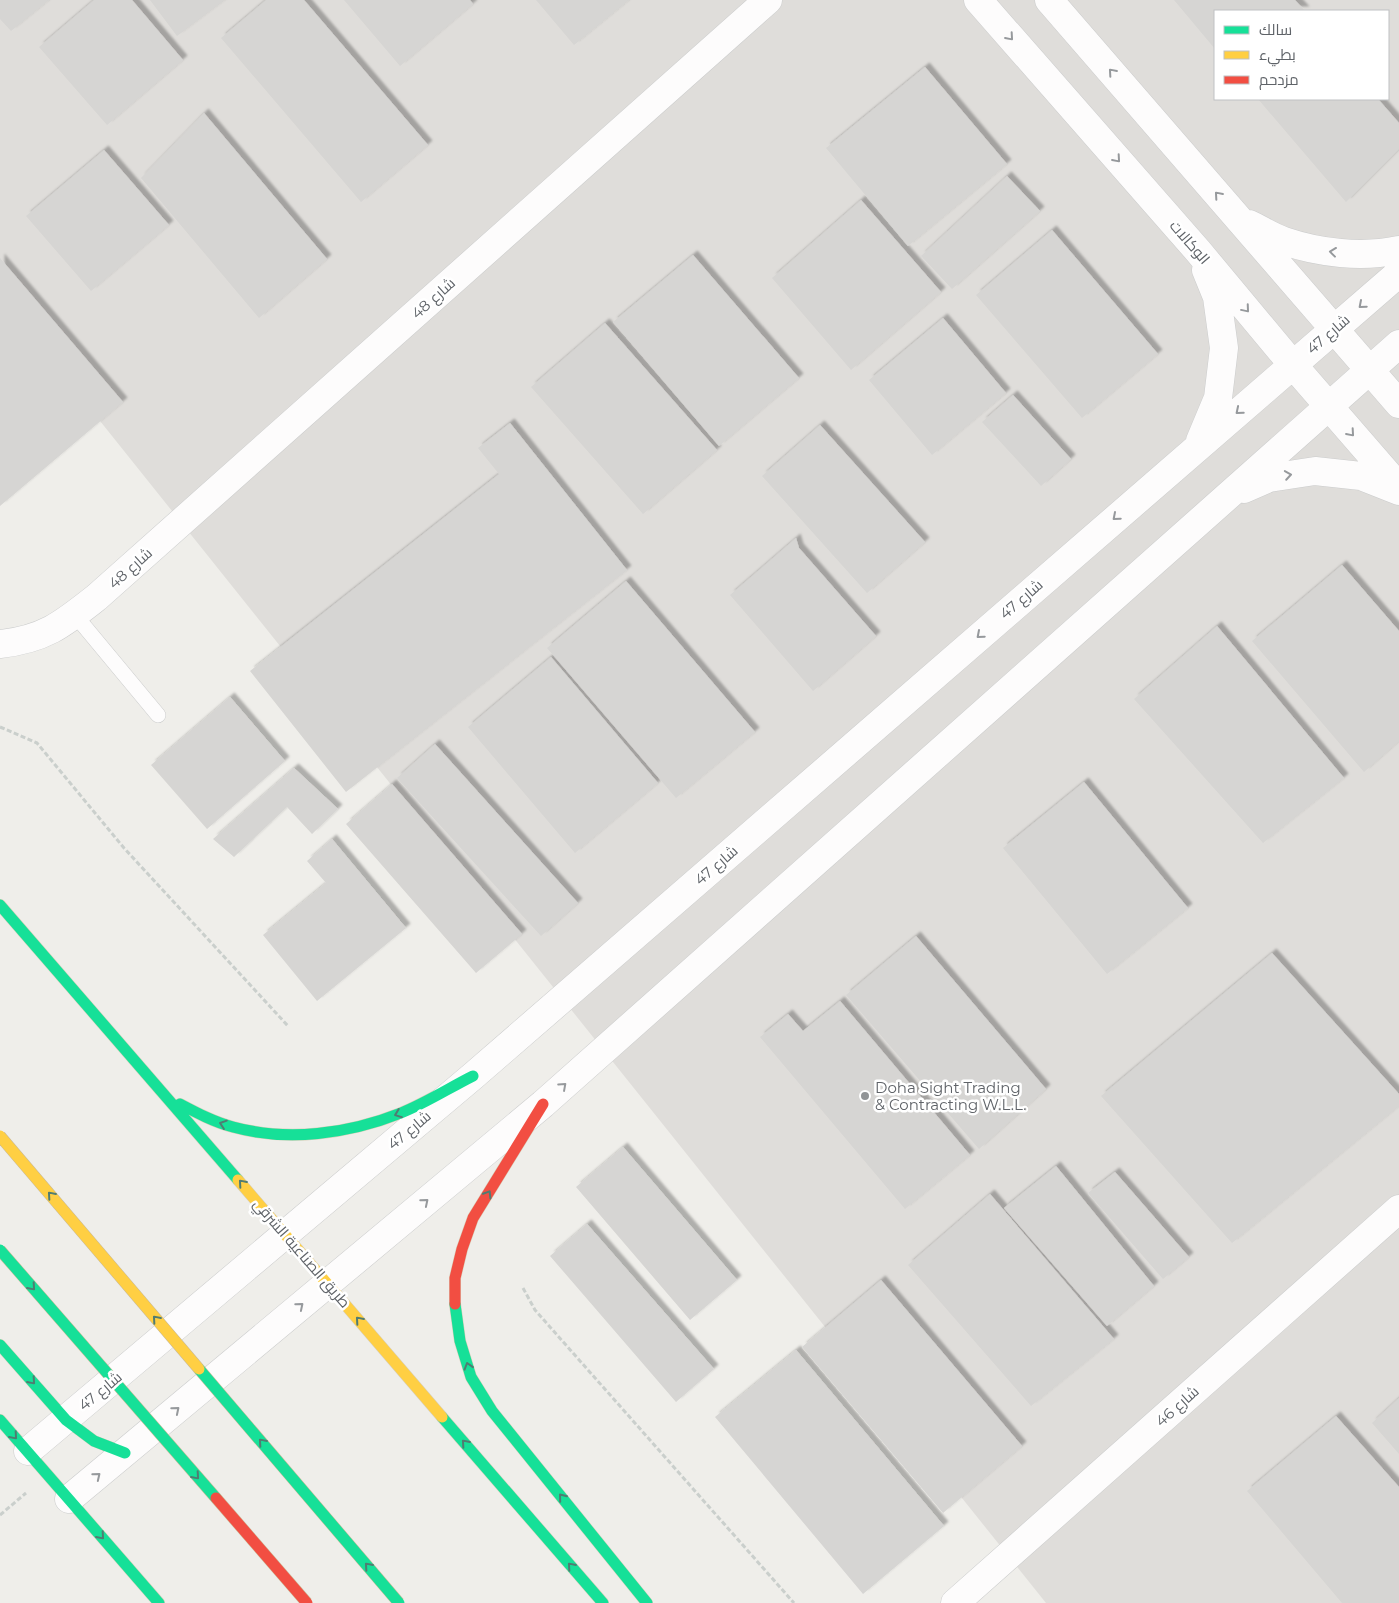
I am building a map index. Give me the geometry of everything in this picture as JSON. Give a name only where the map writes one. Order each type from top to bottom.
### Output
[{"type":"main road","name":"طريق الصناعية الشرقي","points":[[0,905],[168,1097],[603,1603]]},
{"type":"main road","points":[[168,1097],[193,1112],[236,1128],[267,1134],[304,1135],[356,1128],[402,1113],[473,1076]]},
{"type":"main road","points":[[543,1104],[473,1218],[462,1249],[455,1278],[455,1304],[460,1340],[472,1377],[492,1411],[647,1603]]},
{"type":"main road","points":[[0,1136],[399,1603]]},
{"type":"main road","points":[[0,1250],[307,1603]]},
{"type":"main road","points":[[0,1345],[66,1420],[94,1441],[125,1453]]},
{"type":"main road","points":[[0,1420],[159,1603]]},
{"type":"street","name":"شارع 48","points":[[75,615],[768,0]]},
{"type":"street","name":"الوكالات","points":[[978,0],[1198,250],[1292,365],[1399,489]]},
{"type":"street","points":[[1049,0],[1399,404]]},
{"type":"street","points":[[1237,218],[1283,241],[1333,253],[1384,253],[1399,250]]},
{"type":"street","points":[[1198,250],[1217,298],[1224,348],[1218,398],[1199,445]]},
{"type":"street","name":"شارع 47","points":[[28,1451],[473,1076],[1399,273]]},
{"type":"street","points":[[69,1499],[543,1104],[1399,344]]},
{"type":"street","points":[[1226,497],[1269,478],[1315,471],[1361,476],[1399,489]]},
{"type":"street","points":[[0,644],[18,642],[48,633],[75,615]]},
{"type":"street","name":"شارع 46","points":[[955,1603],[1399,1208]]},
{"type":"lane","points":[[75,615],[158,715]]},
{"type":"path","points":[[0,727],[37,743],[124,848],[288,1026]]},
{"type":"path","points":[[523,1288],[535,1310],[794,1603]]},
{"type":"shaded area","points":[[0,0],[1399,0],[1399,1603],[1046,1603],[0,296]]},
{"type":"building","points":[[0,0],[49,0],[11,31],[0,19]]},
{"type":"building","points":[[94,0],[132,0],[183,60],[107,125],[39,47]]},
{"type":"building","points":[[150,0],[225,0],[177,36]]},
{"type":"building","points":[[266,0],[304,0],[428,145],[361,202],[221,38]]},
{"type":"building","points":[[344,0],[470,0],[473,4],[400,66]]},
{"type":"building","points":[[536,0],[629,0],[574,45]]},
{"type":"building","points":[[1174,0],[1295,0],[1304,10],[1214,10],[1214,48]]},
{"type":"building","points":[[925,67],[1007,164],[908,246],[826,148]]},
{"type":"building","points":[[1259,100],[1379,100],[1399,123],[1399,149],[1346,202]]},
{"type":"building","points":[[204,113],[327,259],[259,318],[141,178]]},
{"type":"building","points":[[104,150],[169,225],[91,291],[26,216]]},
{"type":"building","points":[[1007,176],[1040,211],[952,289],[921,256]]},
{"type":"building","points":[[861,200],[941,292],[851,370],[772,278]]},
{"type":"building","points":[[1052,230],[1158,354],[1082,418],[976,295]]},
{"type":"building","points":[[693,255],[799,378],[719,446],[613,322]]},
{"type":"building","points":[[0,258],[123,402],[0,506]]},
{"type":"building","points":[[943,318],[1006,393],[932,455],[869,380]]},
{"type":"building","points":[[605,323],[717,450],[643,514],[531,387]]},
{"type":"building","points":[[1013,395],[1071,459],[1041,486],[982,422]]},
{"type":"building","points":[[510,423],[627,570],[346,792],[250,671],[499,474],[478,448]]},
{"type":"building","points":[[820,425],[925,542],[867,593],[762,476]]},
{"type":"building","points":[[796,538],[799,548],[876,636],[813,691],[730,595]]},
{"type":"building","points":[[1342,565],[1399,631],[1399,741],[1364,772],[1252,641]]},
{"type":"building","points":[[626,581],[755,732],[676,798],[547,648]]},
{"type":"building","points":[[1217,626],[1344,778],[1263,843],[1134,699]]},
{"type":"building","points":[[551,657],[658,783],[575,853],[468,727]]},
{"type":"building","points":[[230,697],[285,761],[207,829],[151,765]]},
{"type":"building","points":[[435,744],[578,903],[541,936],[397,778]]},
{"type":"building","points":[[294,768],[338,809],[312,834],[287,807],[234,857],[213,839]]},
{"type":"building","points":[[1084,782],[1188,908],[1107,974],[1003,848]]},
{"type":"building","points":[[392,784],[522,934],[476,973],[346,824]]},
{"type":"building","points":[[332,839],[406,928],[317,1001],[263,935],[326,883],[307,861]]},
{"type":"building","points":[[916,936],[1046,1089],[979,1149],[846,995]]},
{"type":"building","points":[[1272,953],[1399,1094],[1399,1106],[1232,1243],[1101,1096]]},
{"type":"building","name":"Doha Sight Trading & Contracting W.L.L.","points":[[840,1001],[970,1155],[905,1209],[760,1037],[788,1014],[803,1031]]},
{"type":"building","points":[[623,1147],[737,1280],[690,1320],[576,1187]]},
{"type":"building","points":[[1056,1166],[1154,1286],[1107,1326],[1004,1208]]},
{"type":"building","points":[[1115,1172],[1189,1257],[1163,1279],[1088,1193]]},
{"type":"building","points":[[990,1194],[1114,1339],[1031,1406],[908,1265]]},
{"type":"building","points":[[587,1224],[714,1369],[676,1402],[550,1256]]},
{"type":"building","points":[[881,1280],[1022,1446],[943,1513],[802,1347]]},
{"type":"building","points":[[796,1350],[944,1526],[863,1594],[715,1417]]},
{"type":"building","points":[[1399,1398],[1399,1454],[1372,1423]]},
{"type":"building","points":[[1336,1416],[1399,1487],[1399,1603],[1342,1603],[1247,1491]]},
{"type":"traffic: fast","points":[[0,905],[238,1180]]},
{"type":"traffic: fast","points":[[180,1104],[219,1123],[254,1132],[296,1135],[318,1134],[360,1126],[401,1113],[473,1076]]},
{"type":"traffic: fast","points":[[0,1250],[216,1498]]},
{"type":"traffic: fast","points":[[455,1304],[460,1341],[471,1377],[492,1411],[647,1603]]},
{"type":"traffic: fast","points":[[0,1345],[66,1420],[94,1441],[125,1453]]},
{"type":"traffic: fast","points":[[199,1369],[399,1603]]},
{"type":"traffic: fast","points":[[442,1417],[603,1603]]},
{"type":"traffic: fast","points":[[0,1420],[159,1603]]},
{"type":"traffic: slow","points":[[0,1136],[199,1369]]},
{"type":"traffic: slow","points":[[238,1180],[442,1417]]},
{"type":"traffic: jam","points":[[455,1304],[455,1278],[462,1249],[473,1218],[543,1104]]},
{"type":"traffic: jam","points":[[216,1498],[307,1603]]},
{"type":"place","name":"Doha Sight Trading & Contracting W.L.L.","points":[[865,1096]]}]
